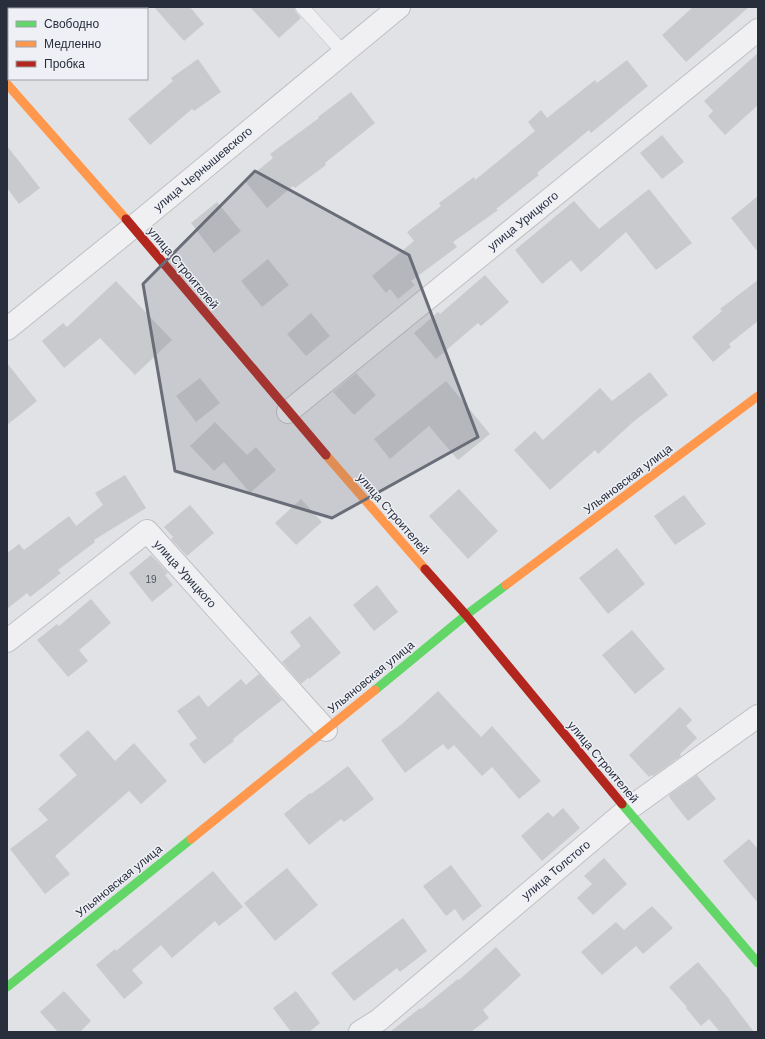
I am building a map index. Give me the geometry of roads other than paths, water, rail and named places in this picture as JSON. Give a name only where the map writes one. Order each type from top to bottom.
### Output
[{"type":"street","name":"улица Чернышевского","points":[[7,329],[399,7]]},
{"type":"street","name":"улица Урицкого","points":[[288,412],[758,30]]},
{"type":"street","name":"улица Строителей","points":[[7,84],[133,227],[288,412],[466,615],[627,810],[758,963]]},
{"type":"street","name":"Ульяновская улица","points":[[7,987],[466,615],[758,396]]},
{"type":"street","name":"улица Урицкого","points":[[7,641],[147,532],[326,730]]},
{"type":"street","name":"улица Толстого","points":[[360,1032],[379,1020],[627,810],[758,716]]},
{"type":"lane","points":[[302,7],[343,52]]}]
